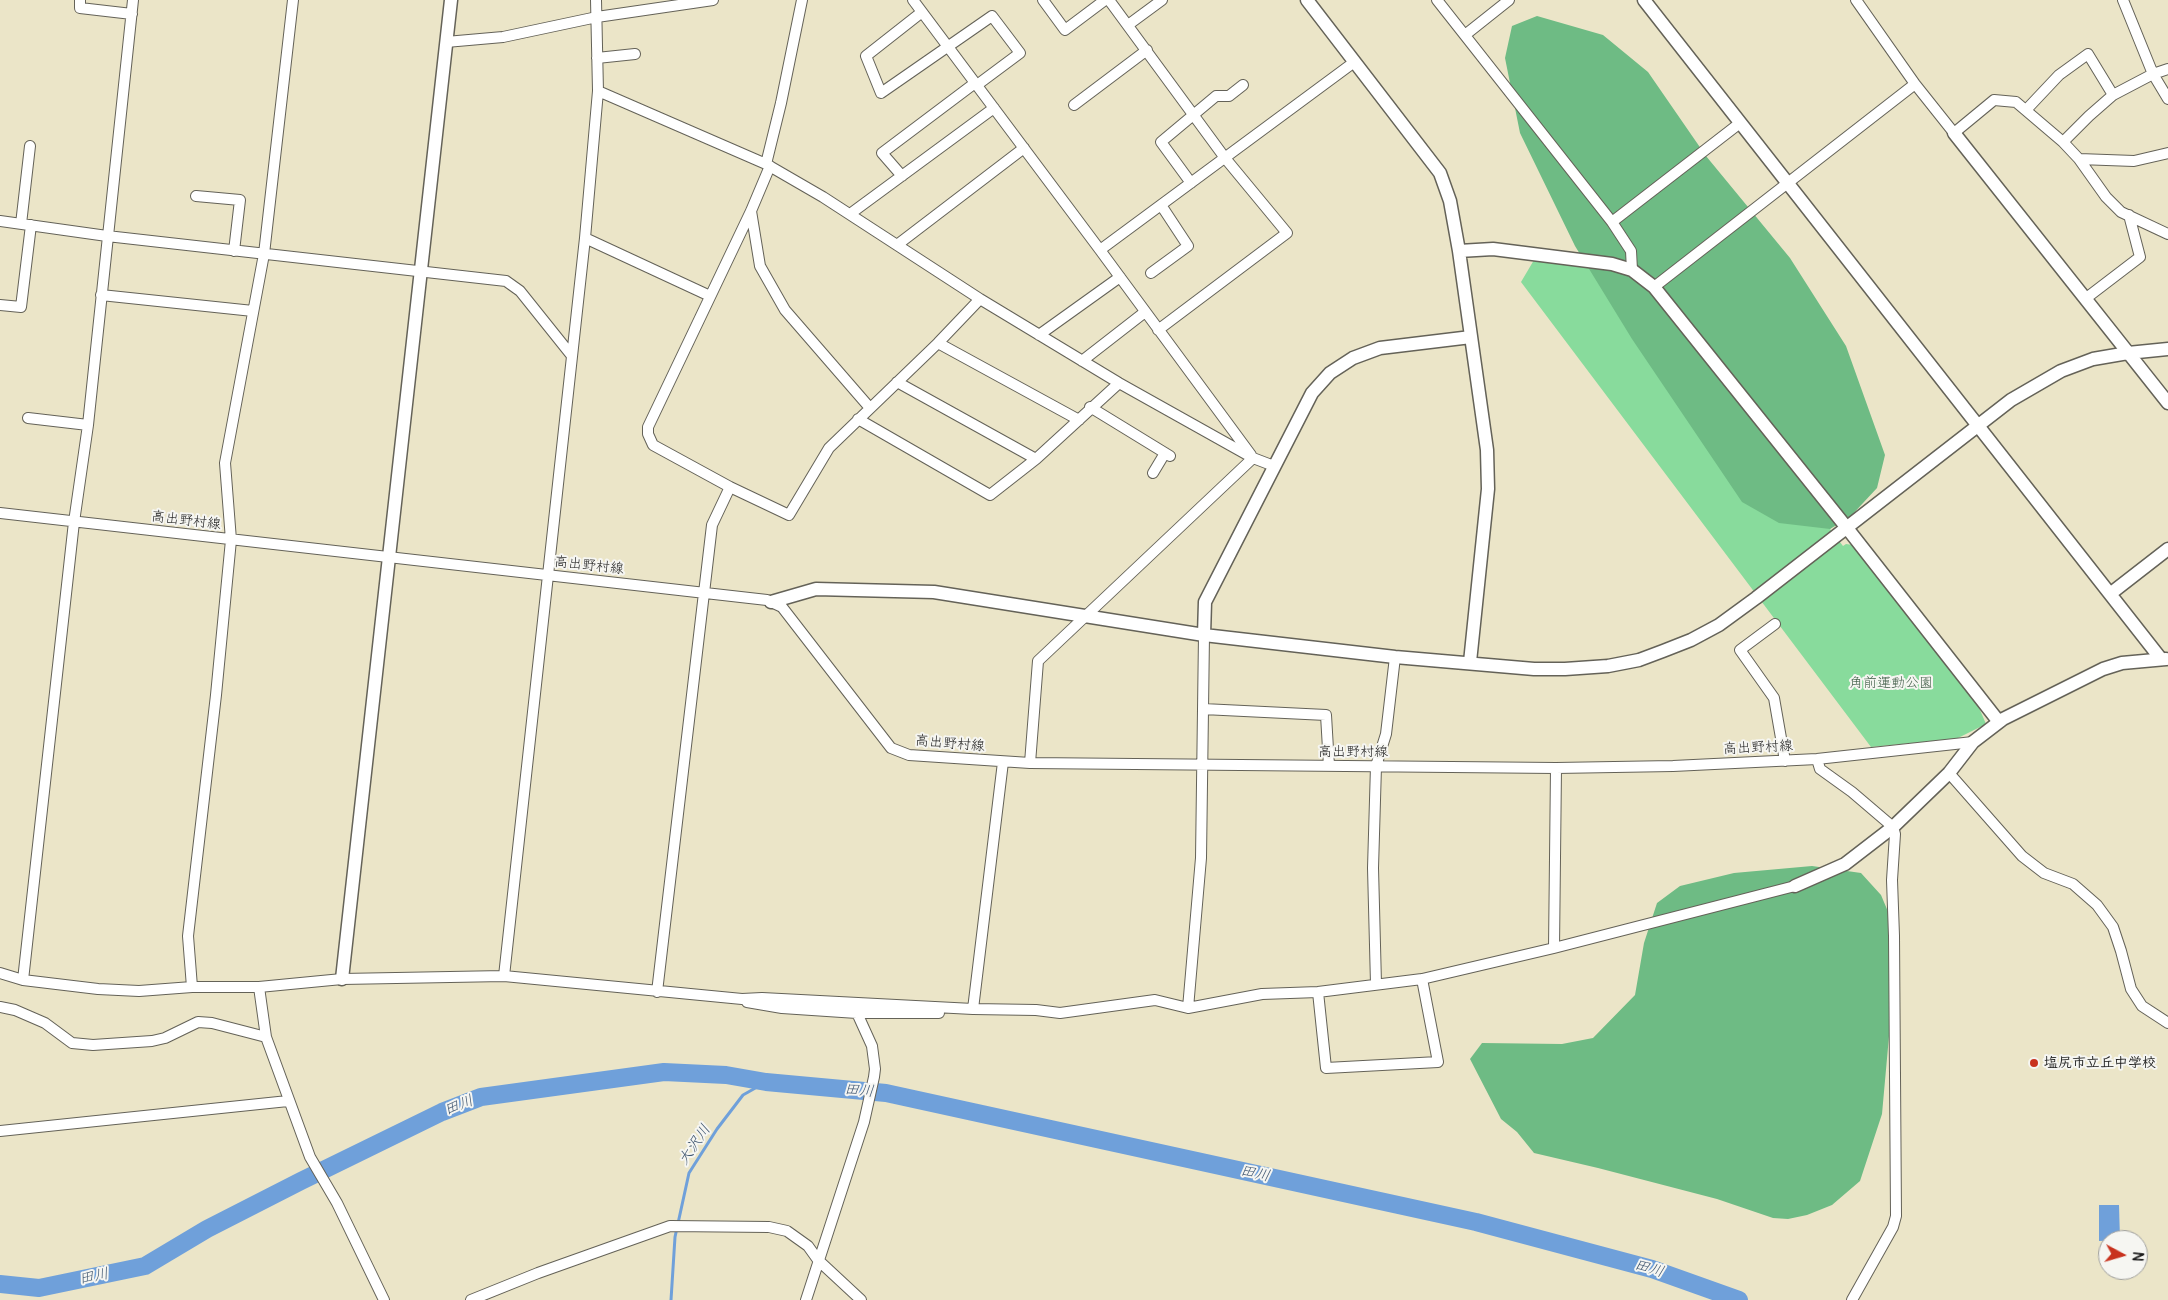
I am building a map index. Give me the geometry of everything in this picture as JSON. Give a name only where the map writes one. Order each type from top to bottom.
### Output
[{"type":"street","points":[[80,0],[80,8],[132,14]]},
{"type":"street","points":[[23,980],[74,522],[88,425],[100,295],[133,0]]},
{"type":"street","points":[[192,987],[188,936],[216,695],[231,540],[224,463],[264,254],[293,0]]},
{"type":"street","points":[[342,979],[451,0]]},
{"type":"street","points":[[504,976],[572,356],[598,91],[596,0]]},
{"type":"street","points":[[446,42],[503,37],[597,17],[713,0]]},
{"type":"street","points":[[802,0],[768,165],[751,211],[648,428],[648,434],[653,445],[730,487],[789,515],[829,448],[938,343],[980,299]]},
{"type":"street","points":[[913,0],[1253,458]]},
{"type":"street","points":[[1043,0],[1065,30],[1107,0],[1147,50],[1225,158],[1286,233],[1158,330]]},
{"type":"street","points":[[1128,25],[1162,0]]},
{"type":"street","points":[[1307,0],[1440,173],[1450,201],[1459,251],[1487,450],[1488,489],[1470,662]]},
{"type":"street","points":[[1437,0],[1612,222],[1631,251],[1632,270]]},
{"type":"street","points":[[1464,35],[1510,0]]},
{"type":"street","points":[[1644,0],[1977,426],[2164,659]]},
{"type":"street","points":[[1856,0],[1915,84],[2168,404]]},
{"type":"street","points":[[2123,0],[2152,74],[2168,99]]},
{"type":"street","points":[[902,176],[882,153],[1020,53],[992,16],[882,93],[866,56],[922,12]]},
{"type":"street","points":[[1074,105],[1147,50]]},
{"type":"street","points":[[597,58],[635,54]]},
{"type":"street","points":[[2026,110],[2059,74],[2088,54],[2113,96]]},
{"type":"street","points":[[1100,250],[1354,63]]},
{"type":"street","points":[[2063,142],[2089,116],[2113,96],[2152,74],[2168,69]]},
{"type":"street","points":[[1654,287],[1915,84]]},
{"type":"street","points":[[1191,183],[1161,142],[1216,96],[1229,96],[1243,85]]},
{"type":"street","points":[[598,91],[768,165],[850,214],[980,299],[1119,383],[1253,458],[1274,466]]},
{"type":"street","points":[[1954,133],[1994,100],[2016,102],[2063,142],[2079,160],[2106,198],[2121,212],[2168,234]]},
{"type":"street","points":[[850,214],[994,108]]},
{"type":"street","points":[[1612,222],[1740,122]]},
{"type":"street","points":[[0,305],[21,308],[30,146]]},
{"type":"street","points":[[897,245],[1024,148]]},
{"type":"street","points":[[2079,160],[2134,161],[2168,153]]},
{"type":"street","points":[[196,196],[240,200],[234,251]]},
{"type":"street","points":[[1151,273],[1188,246],[1161,206]]},
{"type":"street","points":[[751,211],[760,266],[786,310],[870,408]]},
{"type":"street","points":[[2085,298],[2140,257],[2129,215]]},
{"type":"street","points":[[0,224],[26,225],[234,251],[506,281],[520,291],[572,356]]},
{"type":"street","points":[[584,238],[710,296]]},
{"type":"street","points":[[1459,251],[1509,250],[1612,264],[1632,270],[1654,287],[1999,722]]},
{"type":"street","points":[[1039,335],[1120,277]]},
{"type":"street","points":[[100,295],[253,311]]},
{"type":"street","points":[[1082,360],[1145,312]]},
{"type":"street","points":[[1188,1008],[1201,858],[1205,602],[1312,393],[1330,373],[1354,358],[1380,348],[1471,337]]},
{"type":"street","points":[[938,343],[1079,420]]},
{"type":"street","points":[[771,602],[816,589],[934,592],[1204,635],[1395,657],[1534,669],[1608,666],[1647,657],[1691,640],[1719,625],[2011,400],[2061,371],[2093,359],[2168,349]]},
{"type":"street","points":[[897,382],[1036,459]]},
{"type":"street","points":[[858,419],[990,495],[1036,459],[1119,383]]},
{"type":"street","points":[[1091,408],[1167,455],[1153,473]]},
{"type":"street","points":[[28,418],[88,425]]},
{"type":"street","points":[[1030,763],[1038,661],[1253,458]]},
{"type":"street","points":[[657,992],[712,525],[730,487]]},
{"type":"street","name":"高出野村線","points":[[0,513],[767,600],[782,607],[891,748],[909,755],[1030,763],[1556,768],[1785,761],[1973,742]]},
{"type":"street","points":[[2110,594],[2168,549]]},
{"type":"street","points":[[1775,624],[1740,650],[1774,698],[1785,761]]},
{"type":"street","points":[[1376,984],[1373,868],[1376,766],[1386,734],[1395,657]]},
{"type":"street","points":[[0,973],[23,980],[131,991],[192,987],[259,986],[342,979],[504,976],[742,999],[762,998],[973,1009],[1036,1010],[1060,1013],[1156,1000],[1188,1008],[1262,994],[1318,992],[1422,979],[1554,948],[1795,886],[1844,864],[1893,828],[1950,773],[1973,742],[1999,722],[2103,669],[2122,663],[2164,659]]},
{"type":"street","points":[[1202,709],[1326,715],[1328,766]]},
{"type":"street","points":[[1817,759],[1820,769],[1852,792],[1893,828],[1895,834],[1892,880],[1896,1216],[1893,1227],[1852,1300]]},
{"type":"street","points":[[973,1009],[1003,762]]},
{"type":"street","points":[[1554,948],[1556,768]]},
{"type":"street","points":[[1950,773],[2022,856],[2044,873],[2073,884],[2097,905],[2113,927],[2131,989],[2142,1006],[2168,1023]]},
{"type":"street","points":[[1318,992],[1326,1068],[1438,1062],[1422,979]]},
{"type":"street","points":[[259,986],[266,1037],[288,1101],[312,1161],[334,1199],[384,1300]]},
{"type":"street","points":[[742,999],[749,1004],[857,1013],[954,1013],[973,1009]]},
{"type":"street","points":[[0,1007],[15,1010],[45,1023],[72,1043],[93,1045],[152,1041],[165,1038],[198,1022],[212,1023],[266,1037]]},
{"type":"street","points":[[806,1300],[864,1122],[874,1078],[875,1069],[872,1046],[857,1013]]},
{"type":"street","points":[[0,1131],[288,1101]]},
{"type":"street","points":[[471,1300],[538,1273],[670,1226],[686,1228],[769,1227],[786,1230],[808,1246],[818,1260],[861,1300]]},
{"type":"green space","points":[[1537,16],[1603,35],[1648,72],[1706,156],[1790,258],[1846,346],[1885,455],[1877,488],[1850,517],[1830,529],[1779,523],[1742,502],[1632,339],[1575,246],[1520,133],[1505,58],[1512,26]]},
{"type":"green space","name":"角前運動公園","points":[[1534,260],[1602,267],[1832,527],[1830,529],[1843,546],[1846,544],[1853,545],[1977,703],[1986,724],[1956,739],[1871,747],[1521,282]]},
{"type":"green space","points":[[1812,866],[1861,873],[1881,895],[1889,914],[1891,1014],[1882,1114],[1860,1181],[1832,1205],[1807,1215],[1788,1219],[1773,1218],[1717,1199],[1534,1153],[1517,1132],[1501,1119],[1470,1059],[1482,1043],[1562,1044],[1593,1038],[1635,995],[1644,943],[1657,903],[1680,886],[1734,873]]},
{"type":"water","points":[[2099,1205],[2119,1205],[2120,1230],[2099,1230]]},
{"type":"waterway","name":"田川","points":[[0,1284],[39,1288],[145,1266],[207,1229],[301,1181],[442,1112],[481,1097],[664,1072],[726,1075],[766,1082],[886,1093],[1476,1222],[1652,1269],[1739,1300]]},
{"type":"waterway","name":"大沢川","points":[[671,1300],[675,1237],[689,1173],[717,1129],[743,1095],[766,1082]]},
{"type":"place","name":"塩尻市立丘中学校","points":[[2034,1063]]}]
